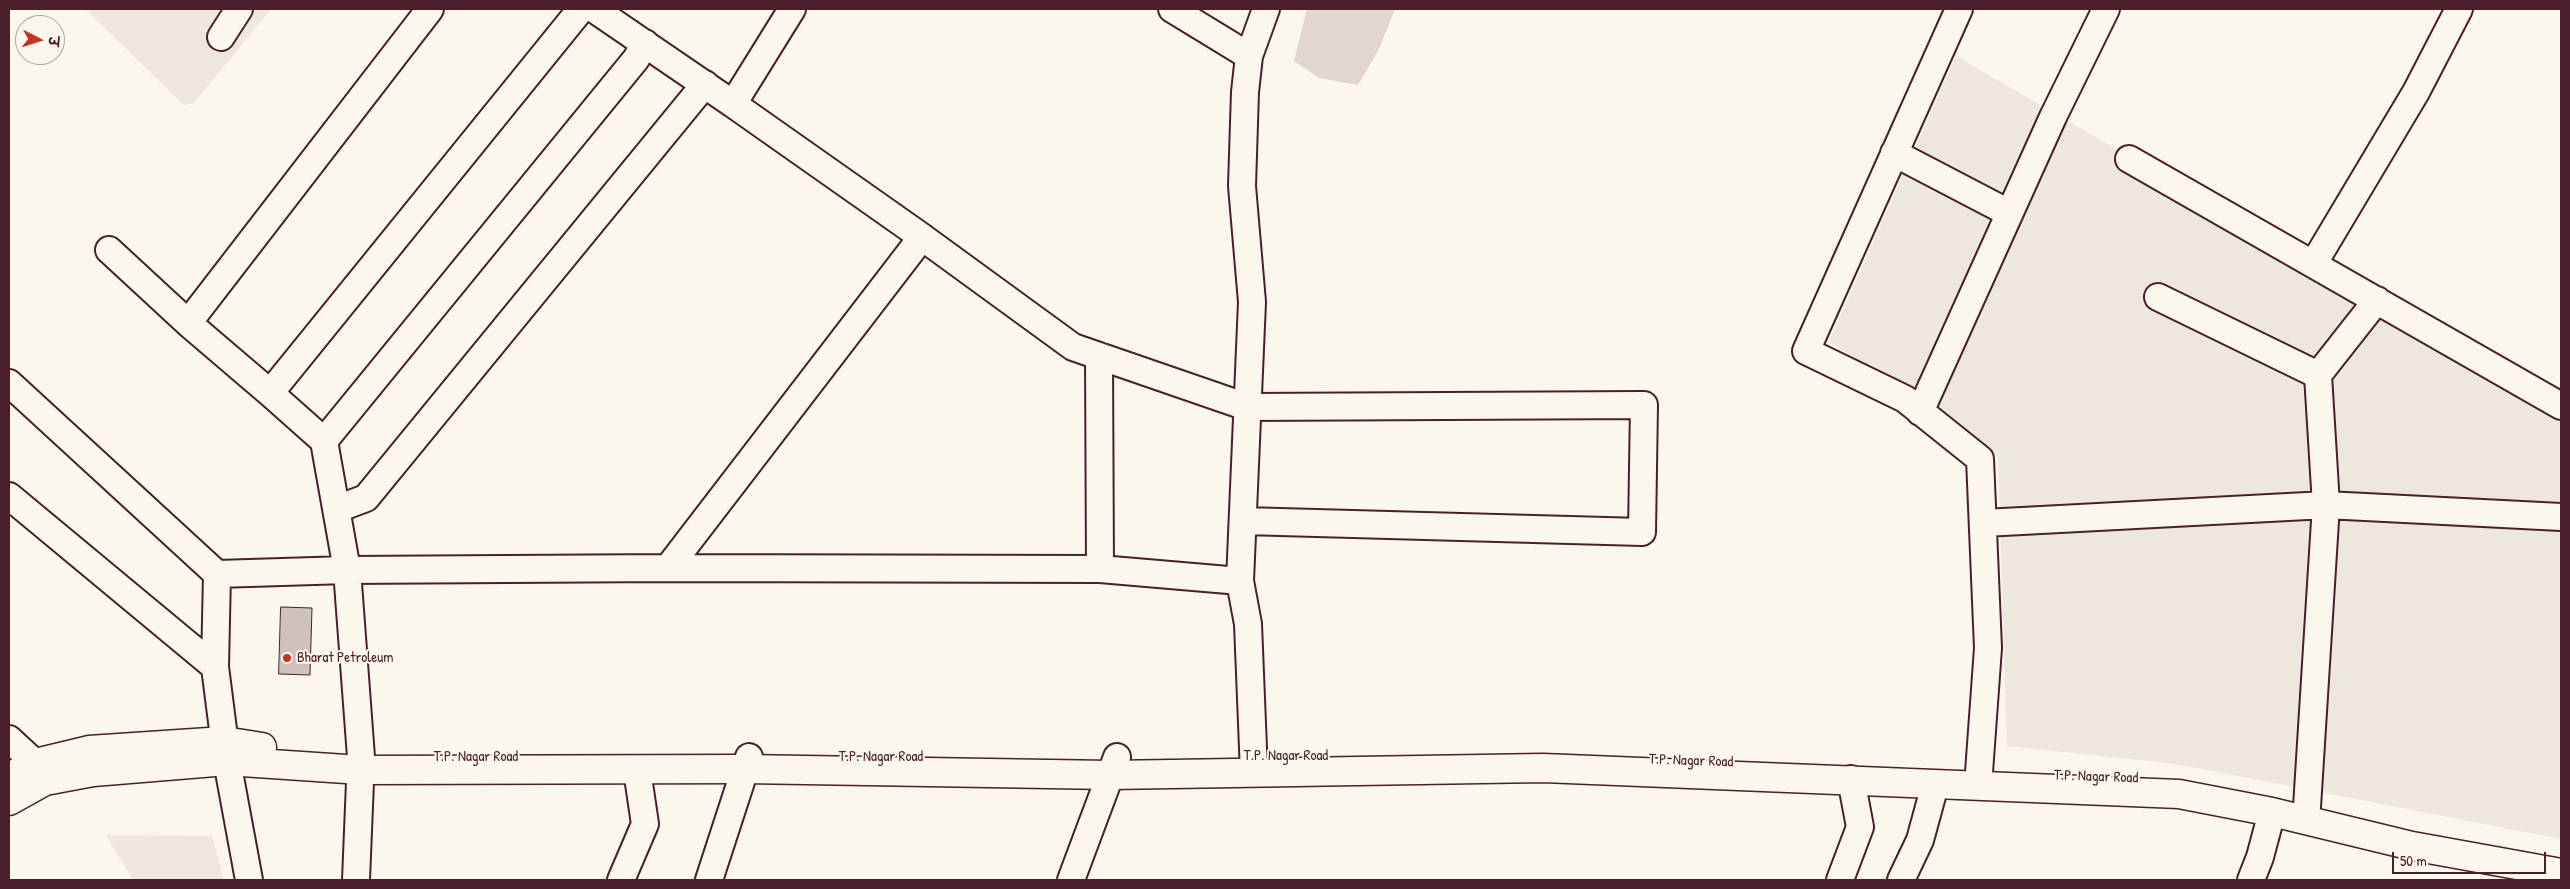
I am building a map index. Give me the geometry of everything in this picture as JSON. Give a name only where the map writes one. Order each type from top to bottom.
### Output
[{"type":"main road","name":"T.P. Nagar Road","points":[[9,777],[40,772],[89,750],[226,751],[338,757],[361,763],[747,763],[1114,766],[1254,765],[1502,754],[1979,780],[2174,780],[2561,859]]},
{"type":"main road","points":[[361,763],[637,770],[747,763]]},
{"type":"main road","points":[[1254,765],[1543,768],[1851,779],[1934,785],[1979,780],[2179,794],[2272,812],[2412,846],[2561,873]]},
{"type":"main road","points":[[9,801],[40,772]]},
{"type":"street","points":[[221,37],[239,9]]},
{"type":"street","points":[[188,323],[430,9]]},
{"type":"street","points":[[270,393],[582,9]]},
{"type":"street","points":[[594,9],[705,84],[922,237],[1073,347],[1248,407],[1644,405],[1642,532],[1244,521]]},
{"type":"street","points":[[733,104],[792,9]]},
{"type":"street","points":[[1172,9],[1249,56]]},
{"type":"street","points":[[1254,765],[1250,723],[1248,624],[1240,581],[1252,302],[1242,186],[1245,92],[1249,56],[1266,9]]},
{"type":"street","points":[[1959,9],[1806,351],[1905,398],[1980,459],[1988,648],[1979,780]]},
{"type":"street","points":[[1920,412],[2009,214],[2106,9]]},
{"type":"street","points":[[2314,263],[2416,92],[2458,9]]},
{"type":"street","points":[[324,442],[636,59],[645,43]]},
{"type":"street","points":[[337,509],[366,498],[705,84]]},
{"type":"street","points":[[1894,153],[2009,214]]},
{"type":"street","points":[[2129,159],[2314,263],[2561,406]]},
{"type":"street","points":[[668,568],[922,237]]},
{"type":"street","points":[[109,250],[188,323],[324,442],[347,570],[361,763],[356,880]]},
{"type":"street","points":[[2158,297],[2318,376]]},
{"type":"street","points":[[2307,807],[2326,505],[2318,376],[2378,300]]},
{"type":"street","points":[[1099,356],[1100,569]]},
{"type":"street","points":[[9,383],[217,574],[347,570],[668,568],[1100,569],[1240,581]]},
{"type":"street","points":[[9,496],[215,667]]},
{"type":"street","points":[[1984,523],[2326,505],[2561,517]]},
{"type":"street","points":[[217,574],[215,667],[226,751],[249,880]]},
{"type":"street","points":[[9,739],[40,772]]},
{"type":"street","points":[[709,880],[747,763]]},
{"type":"street","points":[[1071,880],[1114,766]]},
{"type":"street","points":[[621,880],[645,824],[637,770]]},
{"type":"street","points":[[1840,880],[1860,827],[1851,779]]},
{"type":"street","points":[[1901,880],[1920,840],[1934,785]]},
{"type":"street","points":[[2251,880],[2260,857],[2272,812]]},
{"type":"shaded area","points":[[85,9],[271,9],[194,103],[184,105]]},
{"type":"shaded area","points":[[1307,9],[1395,9],[1379,49],[1358,85],[1319,78],[1294,61]]},
{"type":"shaded area","points":[[1956,56],[2561,407],[2561,839],[2176,764],[2007,746],[1998,457],[1829,341]]},
{"type":"shaded area","points":[[106,835],[212,836],[224,880],[133,880]]},
{"type":"building","points":[[281,607],[312,608],[310,675],[279,674]]},
{"type":"place","name":"Bharat Petroleum","points":[[287,658]]}]
